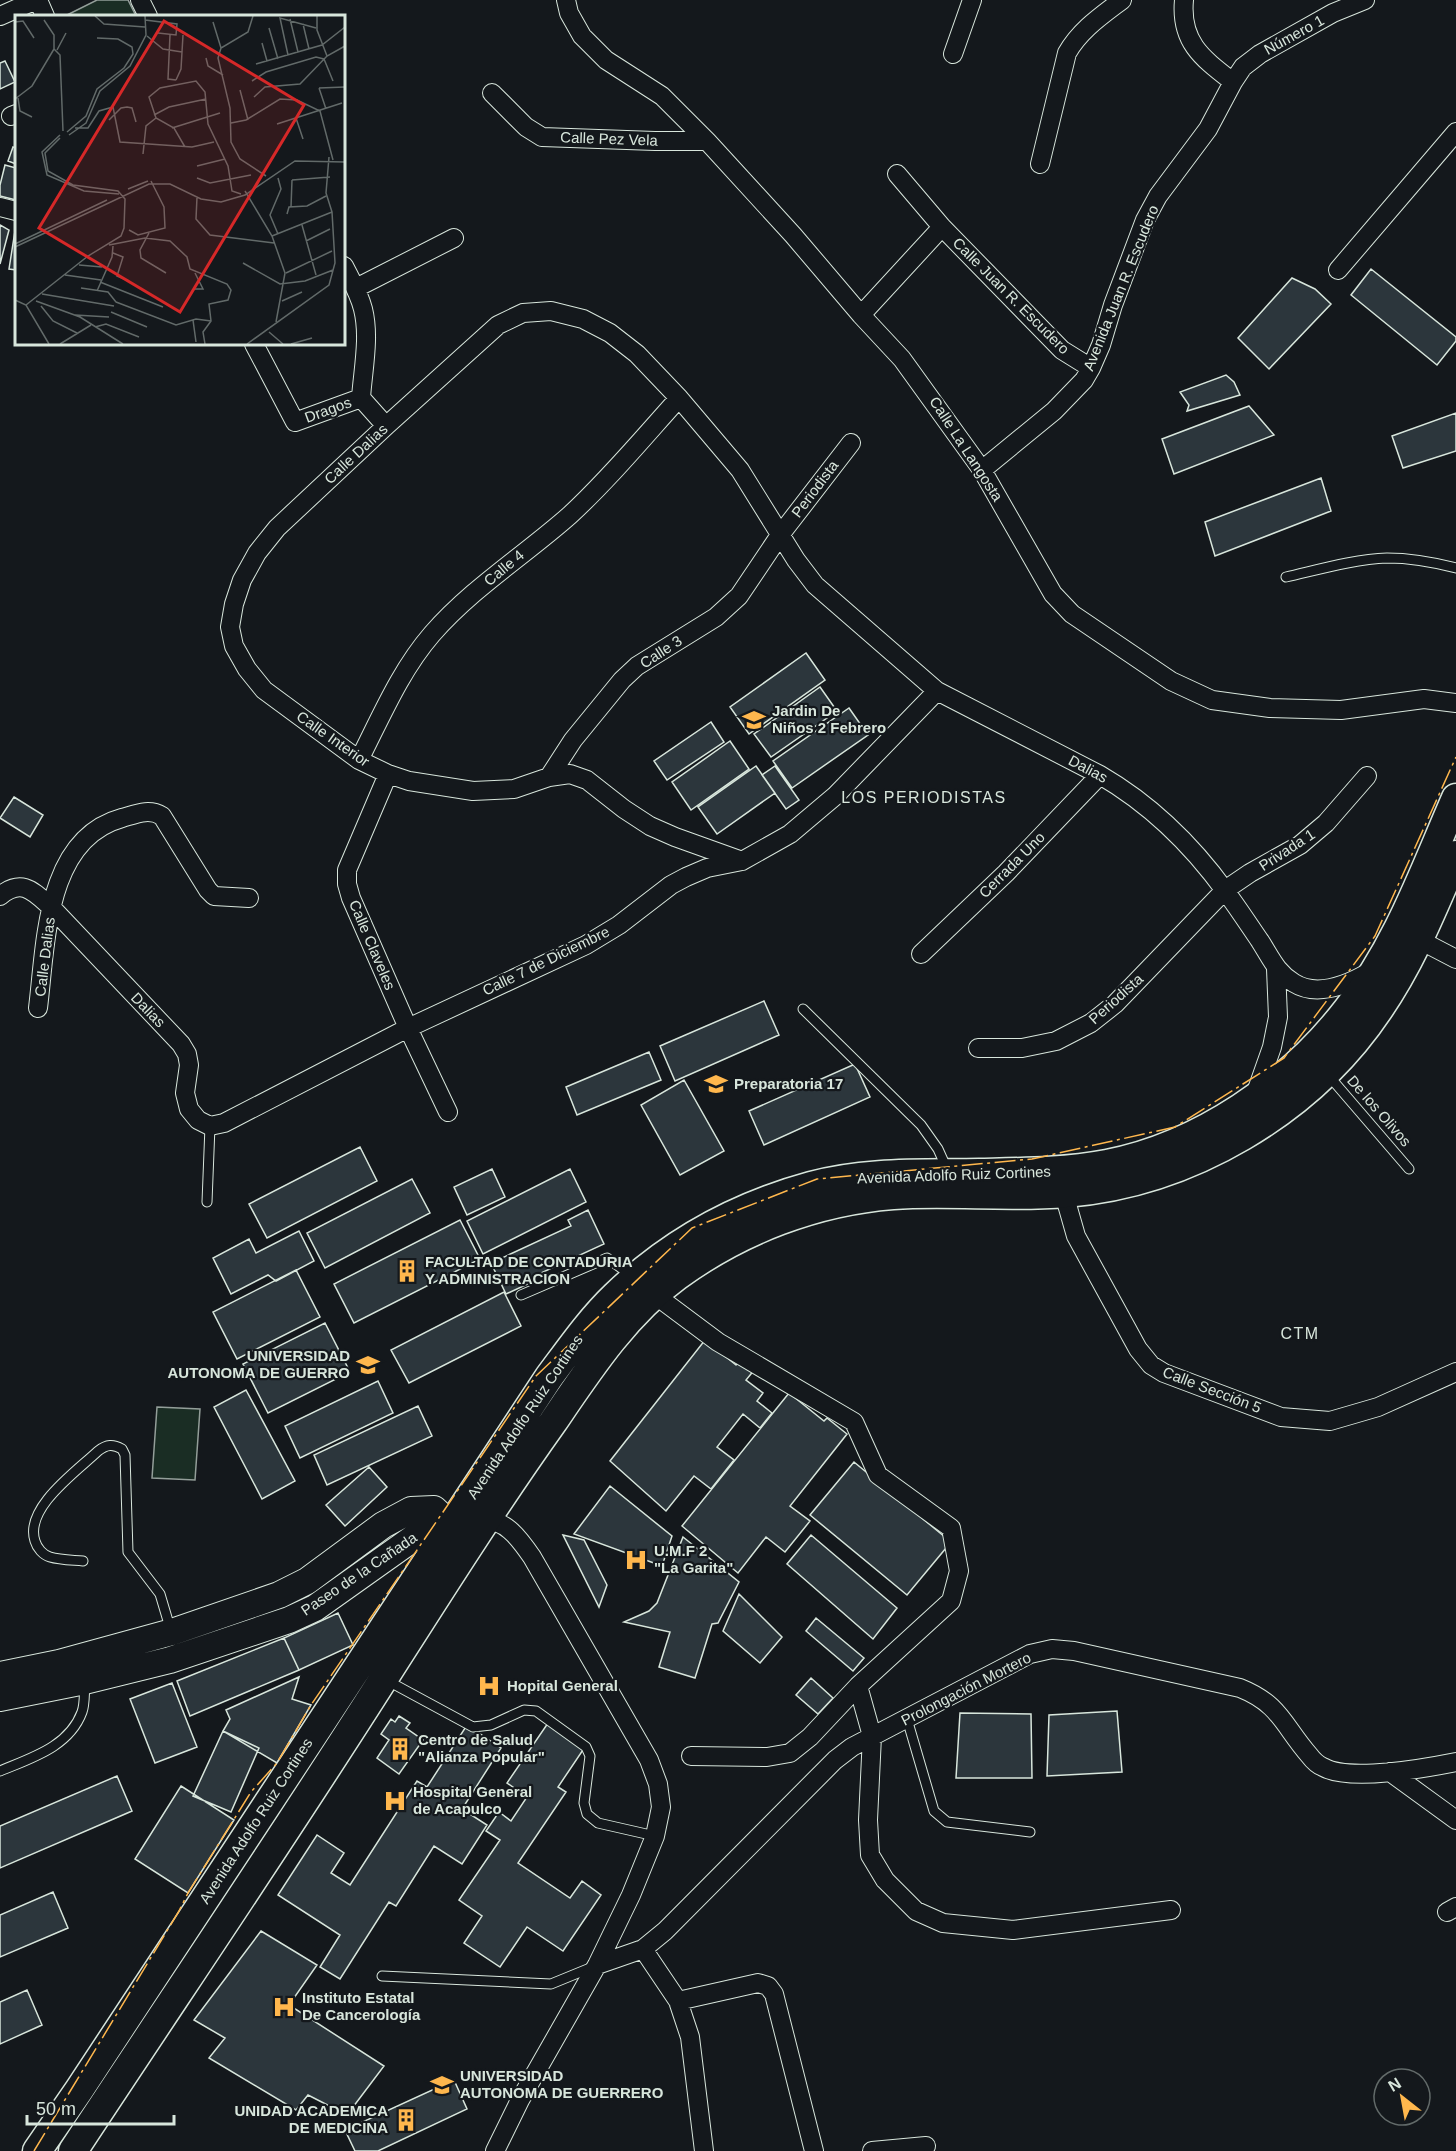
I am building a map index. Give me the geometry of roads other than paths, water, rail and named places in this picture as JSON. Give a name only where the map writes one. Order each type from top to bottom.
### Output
[{"type":"main road","name":"Avenida Adolfo Ruiz Cortines","points":[[37,2151],[561,1360],[585,1328],[614,1297],[677,1275],[736,1239],[792,1215],[851,1199],[898,1195],[1064,1194],[1101,1189],[1158,1174],[1212,1153],[1266,1122],[1326,1073],[1379,1009],[1412,954],[1408,934],[1456,798]]},
{"type":"main road","name":"Avenida Adolfo Ruiz Cortines","points":[[73,2151],[384,1679],[485,1519],[600,1354],[638,1309],[653,1263],[698,1233],[754,1205],[813,1185],[867,1175],[1053,1171],[1109,1163],[1154,1150],[1206,1128],[1254,1100],[1306,1056],[1347,1011],[1379,966],[1408,934],[1456,855]]},
{"type":"street","points":[[0,16],[37,0],[44,15]]},
{"type":"street","points":[[140,0],[148,15]]},
{"type":"street","name":"Calle La Langosta","points":[[566,0],[568,13],[582,36],[606,60],[662,96],[707,141],[902,359],[982,470],[1053,594],[1072,614],[1171,681],[1212,700],[1270,708],[1341,710],[1424,699],[1456,703]]},
{"type":"street","points":[[953,54],[972,0]]},
{"type":"street","points":[[1040,164],[1067,53],[1075,39],[1088,26],[1122,0]]},
{"type":"street","points":[[1184,0],[1182,17],[1194,47],[1206,61],[1233,82]]},
{"type":"street","name":"Número 1","points":[[1233,82],[1243,67],[1260,54],[1333,13],[1365,0]]},
{"type":"street","name":"Avenida Juan R. Escudero","points":[[982,470],[1054,411],[1084,380],[1091,368],[1145,220],[1158,196],[1209,129],[1233,82]]},
{"type":"street","name":"Calle Pez Vela","points":[[492,93],[526,127],[542,137],[707,141]]},
{"type":"street","points":[[1338,270],[1456,133]]},
{"type":"street","points":[[897,174],[942,227]]},
{"type":"street","points":[[0,207],[15,211]]},
{"type":"street","name":"Calle Juan R. Escudero","points":[[861,315],[942,227],[1062,350],[1091,368]]},
{"type":"street","points":[[356,288],[454,238]]},
{"type":"street","points":[[345,268],[363,308],[366,328],[362,398],[386,426]]},
{"type":"street","name":"Dalias","points":[[523,313],[551,311],[583,319],[610,333],[637,354],[679,398],[740,470],[780,535],[815,585],[937,691],[1100,775],[1121,787],[1158,815],[1186,843],[1225,890],[1276,969],[1295,984],[1317,990],[1337,987],[1379,966]]},
{"type":"street","name":"Calle Dalias","points":[[230,627],[234,604],[242,580],[257,554],[277,528],[498,326],[523,313]]},
{"type":"street","name":"Dragos","points":[[255,345],[295,422],[362,398]]},
{"type":"street","name":"Calle 4","points":[[359,760],[399,681],[431,635],[463,602],[568,516],[599,487],[679,398]]},
{"type":"street","name":"Periodista","points":[[780,535],[850,443]]},
{"type":"street","name":"Calle 3","points":[[549,777],[573,740],[622,680],[637,666],[716,617],[739,596],[780,535]]},
{"type":"street","name":"Calle Interior","points":[[230,627],[234,646],[247,669],[264,690],[359,760],[388,774],[409,781],[473,791],[514,789],[549,777],[570,774],[587,780],[650,826],[741,861]]},
{"type":"street","name":"Calle 7 de Diciembre","points":[[210,1126],[224,1123],[408,1028],[586,945],[619,925],[671,885],[686,877],[707,868],[741,861],[790,834],[835,796],[937,691]]},
{"type":"street","name":"Calle Claveles","points":[[388,774],[347,870],[347,884],[408,1028],[448,1112]]},
{"type":"street","name":"Cerrada Uno","points":[[921,954],[1006,873],[1100,775]]},
{"type":"street","name":"Privada 1","points":[[1225,890],[1300,845],[1326,823],[1367,776]]},
{"type":"street","name":"Calle Dalias","points":[[39,1008],[51,907],[69,860],[88,835],[115,820],[146,811],[155,811],[162,816],[214,896],[249,898]]},
{"type":"street","name":"Calle Dalias","points":[[0,896],[16,887],[27,887],[51,907]]},
{"type":"street","name":"Periodista","points":[[978,1048],[1022,1048],[1056,1041],[1091,1023],[1115,1004],[1225,890]]},
{"type":"street","name":"Dalias","points":[[51,907],[181,1044],[187,1054],[189,1065],[185,1093],[189,1109],[198,1120],[210,1126]]},
{"type":"street","points":[[1408,934],[1456,959]]},
{"type":"street","points":[[1254,1100],[1272,1047],[1278,1017],[1276,969]]},
{"type":"street","name":"Calle Sección 5","points":[[1064,1194],[1076,1236],[1138,1348],[1151,1365],[1164,1373],[1281,1417],[1330,1421],[1378,1407],[1456,1372]]},
{"type":"street","points":[[645,1287],[718,1342],[854,1422],[878,1475],[951,1528],[959,1571],[951,1601],[858,1686],[810,1737],[790,1753],[767,1756],[691,1756]]},
{"type":"street","name":"Paseo de la Cañada","points":[[0,1675],[59,1663],[172,1632],[279,1595],[307,1581],[383,1525],[411,1510],[434,1509],[451,1525]]},
{"type":"street","points":[[451,1525],[485,1519],[504,1526],[518,1535],[649,1760],[658,1784],[661,1807],[655,1836],[631,1895],[597,1965],[520,2100],[495,2151]]},
{"type":"street","name":"Paseo de la Cañada","points":[[0,1698],[85,1681],[170,1660],[289,1620],[315,1608],[422,1532],[451,1525]]},
{"type":"street","name":"Prolongación Mortero","points":[[597,1965],[642,1949],[665,1931],[835,1760],[852,1747],[1030,1654],[1052,1649],[1063,1650],[1240,1688],[1259,1696],[1271,1705],[1309,1755],[1322,1767],[1341,1773],[1390,1772],[1456,1762]]},
{"type":"street","points":[[858,1686],[872,1736],[868,1820],[870,1855],[885,1880],[916,1911],[943,1923],[1013,1930],[1171,1910]]},
{"type":"street","points":[[1390,1772],[1456,1820]]},
{"type":"street","points":[[642,1949],[678,2001],[690,2037],[704,2151]]},
{"type":"street","points":[[678,2001],[758,1983],[768,1986],[774,1994],[814,2151]]},
{"type":"street","points":[[79,2090],[105,2104]]},
{"type":"street","points":[[872,2151],[926,2146]]},
{"type":"lane","points":[[1286,578],[1340,565],[1385,558],[1426,561],[1456,568]]},
{"type":"lane","points":[[803,1009],[921,1125],[938,1149],[949,1174]]},
{"type":"lane","name":"De los Olivos","points":[[1326,1073],[1409,1169]]},
{"type":"lane","points":[[207,1203],[210,1126]]},
{"type":"lane","points":[[521,1294],[607,1258],[645,1287]]},
{"type":"lane","points":[[82,1561],[49,1556],[41,1551],[35,1544],[33,1535],[36,1515],[46,1500],[98,1451],[104,1446],[112,1445],[122,1449],[124,1455],[128,1552],[160,1594],[172,1632]]},
{"type":"lane","points":[[384,1679],[473,1727],[491,1725],[524,1710],[537,1711],[586,1747],[590,1756],[584,1803],[587,1814],[598,1823],[655,1836]]},
{"type":"lane","points":[[0,1771],[51,1749],[71,1731],[82,1711],[85,1681]]},
{"type":"lane","points":[[907,1719],[934,1811],[947,1822],[1030,1832]]},
{"type":"lane","points":[[382,1976],[551,1984],[597,1965]]},
{"type":"place","name":"Jardin De Niños 2 Febrero","points":[[754,720]]},
{"type":"place","name":"Preparatoria 17","points":[[716,1084]]},
{"type":"place","name":"FACULTAD DE CONTADURIA Y ADMINISTRACION","points":[[407,1271]]},
{"type":"place","name":"UNIVERSIDAD AUTONOMA DE GUERRO","points":[[368,1365]]},
{"type":"place","name":"U.M.F 2 \"La Garita\"","points":[[636,1560]]},
{"type":"place","name":"Hopital General","points":[[489,1686]]},
{"type":"place","name":"Centro de Salud \"Alianza Popular\"","points":[[400,1749]]},
{"type":"place","name":"Hospital General de Acapulco","points":[[395,1801]]},
{"type":"place","name":"Instituto Estatal De Cancerología","points":[[284,2007]]},
{"type":"place","name":"UNIVERSIDAD AUTONOMA DE GUERRERO","points":[[442,2085]]},
{"type":"place","name":"UNIDAD ACADEMICA DE MEDICINA","points":[[406,2120]]},
{"type":"district","name":"LOS PERIODISTAS","points":[[924,797]]},
{"type":"district","name":"CTM","points":[[1300,1333]]}]
